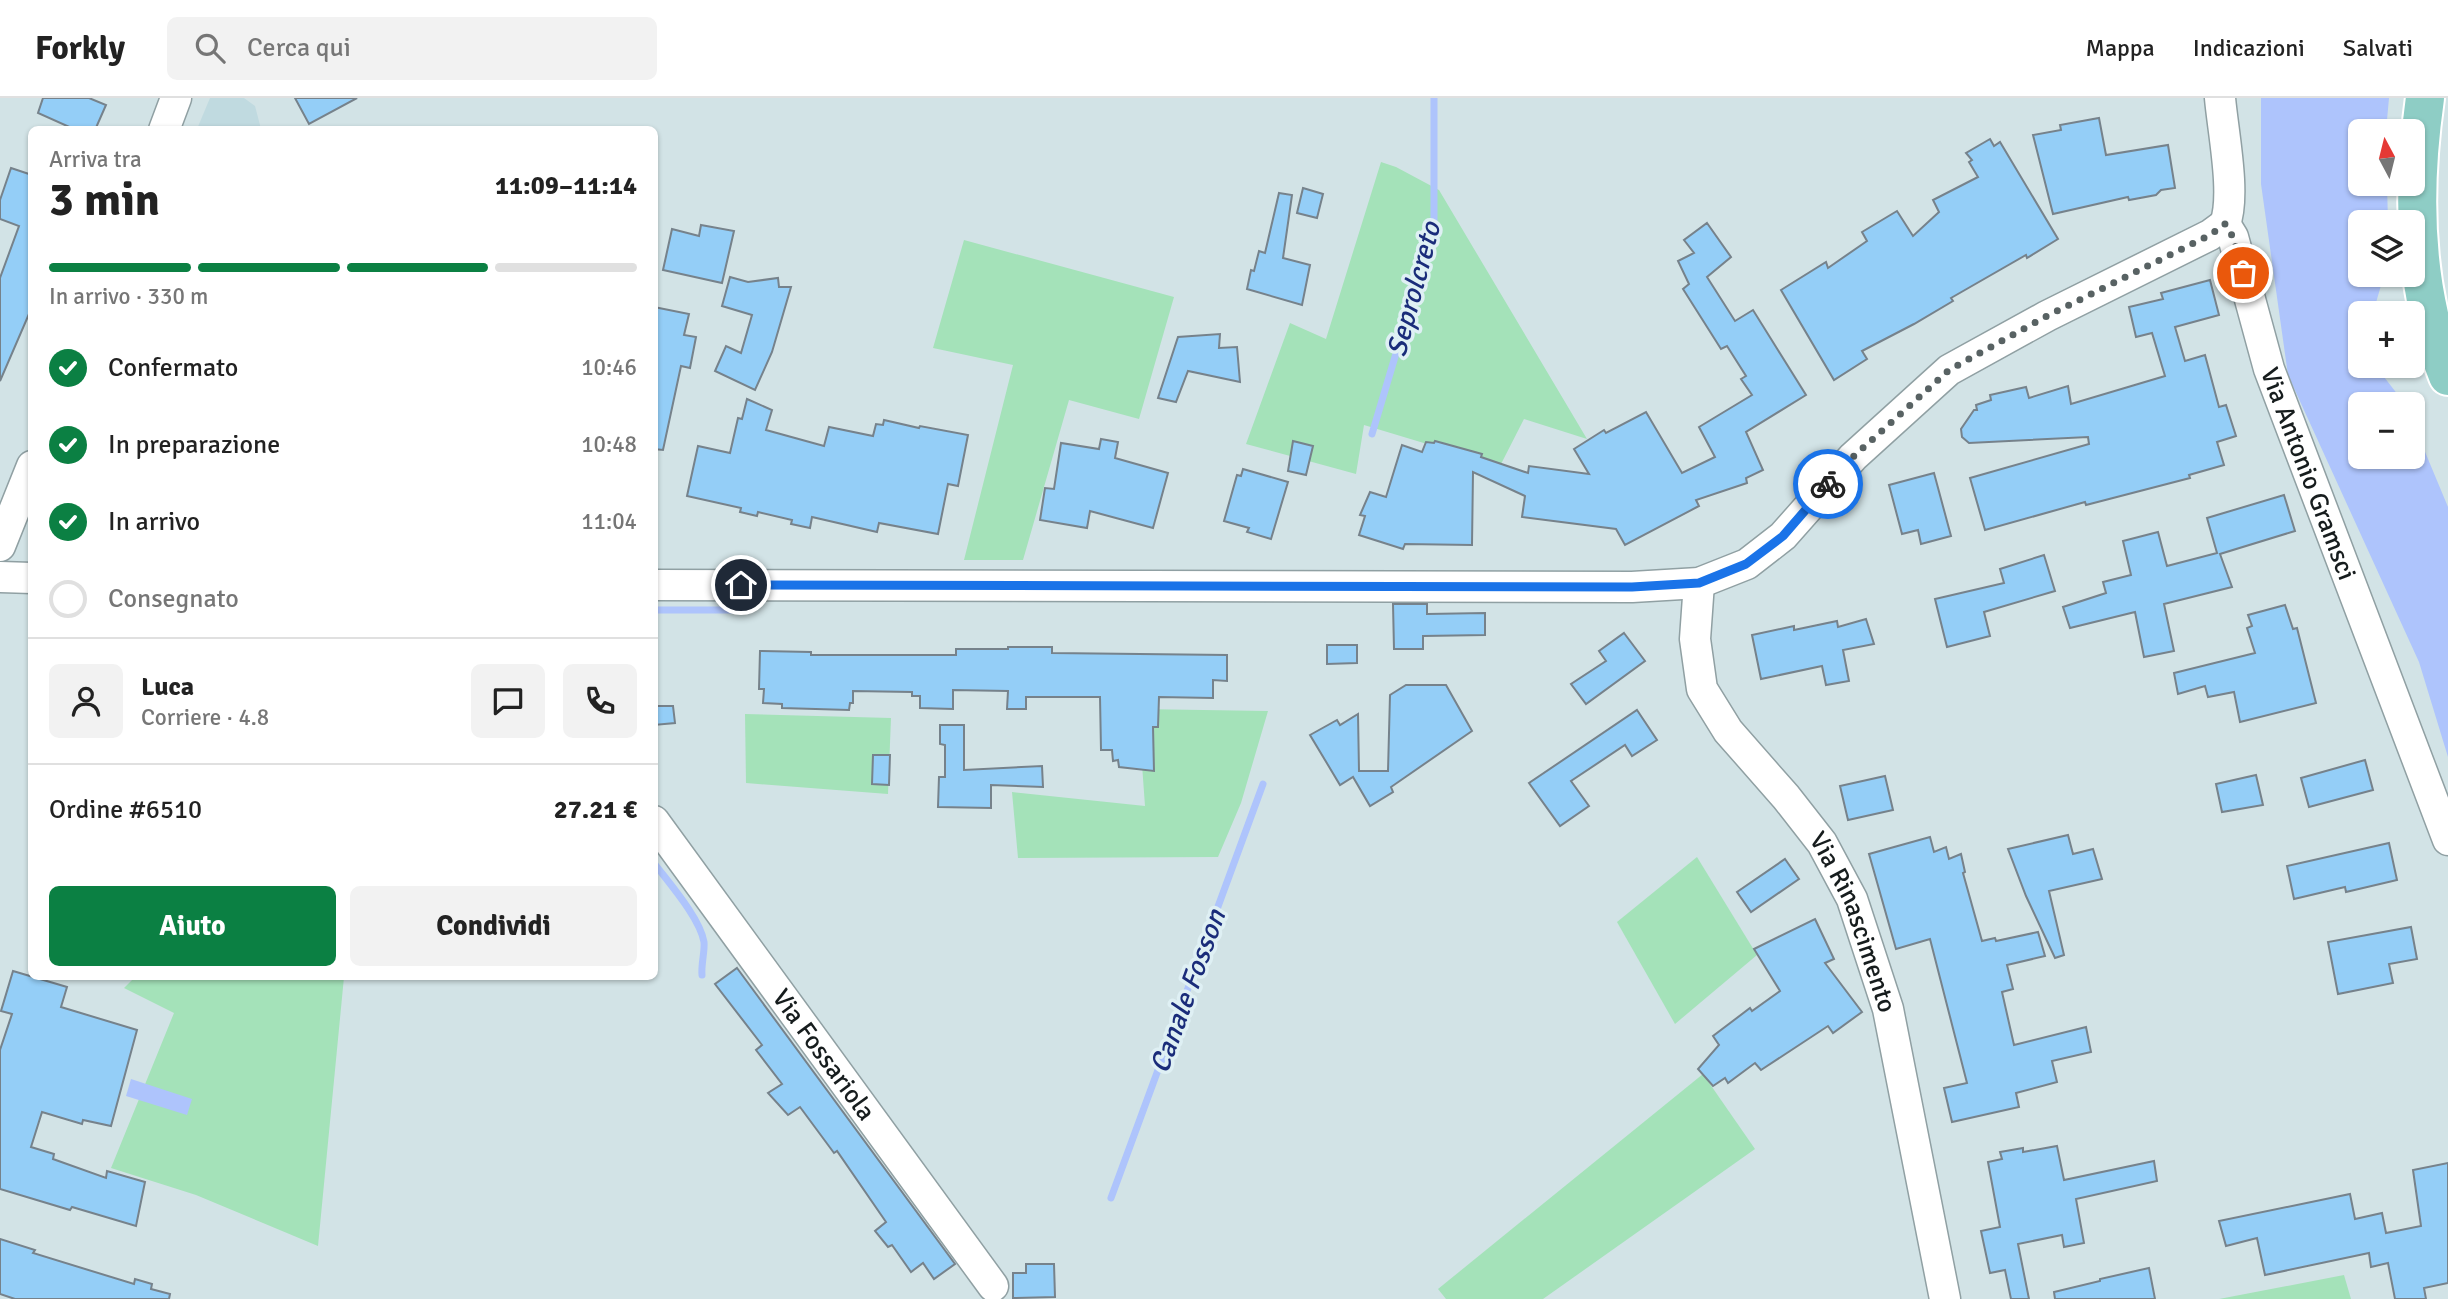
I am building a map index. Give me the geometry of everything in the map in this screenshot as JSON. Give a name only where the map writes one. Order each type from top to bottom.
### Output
[{"type":"main road","points":[[2425,98],[2418,150],[2419,241],[2425,299],[2440,358],[2448,376]]},
{"type":"street","points":[[166,126],[176,98]]},
{"type":"street","name":"Via Antonio Gramsci","points":[[2220,98],[2230,211],[2225,224],[2233,237],[2269,369],[2448,840]]},
{"type":"street","points":[[658,585],[1632,587],[1699,583],[1746,564],[1783,536],[1853,457],[1949,370],[2047,316],[2210,235],[2225,224]]},
{"type":"street","points":[[0,546],[28,476]]},
{"type":"street","points":[[0,578],[28,578]]},
{"type":"street","name":"Via Rinascimento","points":[[1699,583],[1695,639],[1702,689],[1728,731],[1822,843],[1852,899],[1888,1009],[1945,1299]]},
{"type":"street","name":"Via Fossariola","points":[[658,826],[993,1286]]},
{"type":"shaded area","points":[[210,98],[244,98],[255,106],[260,126],[198,126]]},
{"type":"green space","points":[[1381,162],[1439,190],[1587,439],[1524,419],[1500,466],[1364,425],[1356,474],[1246,444],[1290,323],[1326,339]]},
{"type":"green space","points":[[964,240],[1174,297],[1139,419],[1069,400],[1023,560],[964,560],[1013,365],[933,348]]},
{"type":"green space","points":[[1138,709],[1268,711],[1241,803],[1218,857],[1018,858],[1012,792],[1145,806]]},
{"type":"green space","points":[[745,714],[891,718],[888,794],[746,783]]},
{"type":"green space","points":[[1697,857],[1757,955],[1675,1024],[1617,922]]},
{"type":"green space","points":[[132,980],[344,980],[318,1246],[196,1195],[111,1168],[174,1013],[124,988]]},
{"type":"green space","points":[[1703,1074],[1755,1149],[1543,1299],[1446,1299],[1438,1289]]},
{"type":"green space","points":[[2344,1275],[2351,1299],[2219,1299]]},
{"type":"water","points":[[2261,98],[2389,98],[2387,119],[2348,119],[2348,196],[2387,196],[2388,210],[2348,210],[2348,287],[2381,287],[2376,301],[2348,301],[2348,378],[2385,378],[2396,392],[2348,392],[2348,469],[2425,469],[2425,452],[2448,507],[2448,757],[2419,662],[2288,375],[2261,184]]},
{"type":"water","points":[[131,1079],[192,1099],[187,1115],[126,1096]]},
{"type":"building","points":[[43,98],[89,98],[106,105],[97,126],[67,126],[38,113]]},
{"type":"building","points":[[295,98],[357,98],[309,124]]},
{"type":"building","points":[[2099,118],[2106,155],[2168,145],[2175,188],[2161,190],[2156,195],[2129,200],[2128,197],[2053,214],[2033,135],[2061,130],[2060,125]]},
{"type":"building","points":[[1990,139],[1994,146],[2000,142],[2058,239],[1951,298],[1953,301],[1914,324],[1862,351],[1867,359],[1834,380],[1781,290],[1826,262],[1828,268],[1867,241],[1862,232],[1897,211],[1913,236],[1939,212],[1933,200],[1978,177],[1969,162],[1972,160],[1966,153]]},
{"type":"building","points":[[11,168],[28,174],[28,316],[0,381],[0,278],[19,226],[0,219],[0,200]]},
{"type":"building","points":[[1303,188],[1323,194],[1317,218],[1297,213]]},
{"type":"building","points":[[1279,193],[1292,195],[1283,258],[1310,265],[1302,305],[1247,289],[1259,251],[1265,253]]},
{"type":"building","points":[[1707,223],[1731,257],[1707,277],[1735,321],[1753,310],[1806,395],[1746,432],[1763,470],[1746,478],[1747,483],[1696,500],[1699,506],[1625,545],[1616,529],[1522,517],[1525,496],[1473,472],[1472,545],[1405,544],[1403,549],[1359,535],[1365,516],[1360,515],[1370,492],[1386,497],[1402,445],[1422,452],[1426,442],[1435,441],[1482,454],[1481,457],[1528,473],[1529,466],[1589,474],[1574,449],[1604,430],[1606,433],[1646,412],[1682,473],[1715,457],[1699,427],[1752,395],[1741,379],[1746,376],[1727,346],[1721,349],[1683,289],[1689,284],[1678,261],[1694,253],[1684,240]]},
{"type":"building","points":[[701,225],[734,231],[722,283],[663,270],[672,229],[699,236]]},
{"type":"building","points":[[730,277],[748,282],[778,278],[779,287],[791,287],[772,352],[755,390],[715,371],[726,346],[741,353],[752,315],[722,306]]},
{"type":"building","points":[[2210,280],[2219,315],[2175,327],[2185,361],[2205,355],[2219,407],[2226,405],[2236,436],[2217,442],[2224,465],[2189,475],[2190,478],[2086,505],[2085,502],[1985,530],[1970,478],[2089,444],[2088,437],[1969,443],[1962,437],[1961,429],[1974,410],[1977,410],[1976,405],[1991,400],[1990,395],[2026,387],[2029,398],[2068,386],[2071,404],[2165,376],[2152,333],[2136,337],[2129,307],[2163,299],[2161,293]]},
{"type":"building","points":[[658,308],[689,314],[684,335],[696,337],[690,368],[681,366],[663,450],[658,449]]},
{"type":"building","points":[[1220,334],[1219,348],[1237,347],[1240,382],[1188,371],[1176,402],[1158,398],[1178,337]]},
{"type":"building","points":[[747,399],[772,410],[766,430],[824,446],[829,427],[873,436],[876,424],[883,425],[884,420],[968,435],[958,486],[948,484],[938,534],[879,523],[877,532],[812,517],[810,528],[791,524],[792,520],[758,512],[757,516],[740,512],[741,508],[687,496],[698,446],[730,453],[738,418],[742,419]]},
{"type":"building","points":[[1101,439],[1118,442],[1115,458],[1168,473],[1153,528],[1090,511],[1087,528],[1040,520],[1045,488],[1054,489],[1061,443],[1099,449]]},
{"type":"building","points":[[1293,441],[1313,446],[1306,475],[1288,471]]},
{"type":"building","points":[[1243,469],[1288,482],[1271,539],[1247,532],[1249,528],[1224,521],[1237,475],[1241,476]]},
{"type":"building","points":[[1934,473],[1951,536],[1921,544],[1918,530],[1902,534],[1889,485]]},
{"type":"building","points":[[2284,495],[2295,531],[2220,554],[2232,587],[2164,604],[2174,651],[2144,657],[2135,612],[2070,628],[2063,607],[2106,593],[2103,582],[2131,575],[2123,541],[2158,532],[2167,566],[2217,553],[2207,518]]},
{"type":"building","points":[[2044,555],[2055,591],[1984,612],[1990,636],[1947,647],[1935,599],[2004,583],[2000,569]]},
{"type":"building","points":[[1393,604],[1427,604],[1427,614],[1485,613],[1485,635],[1423,636],[1423,649],[1394,649]]},
{"type":"building","points":[[2285,605],[2293,629],[2297,628],[2316,703],[2240,722],[2234,692],[2208,697],[2205,686],[2178,694],[2174,673],[2255,653],[2247,628],[2252,626],[2248,615]]},
{"type":"building","points":[[1866,619],[1874,644],[1843,650],[1849,681],[1826,685],[1822,666],[1761,679],[1752,635],[1837,621],[1838,627]]},
{"type":"building","points":[[1624,633],[1645,661],[1586,704],[1571,684],[1606,661],[1599,651]]},
{"type":"building","points":[[1327,645],[1357,645],[1357,663],[1327,664]]},
{"type":"building","points":[[1052,647],[1052,653],[1227,655],[1227,681],[1213,680],[1213,698],[1159,697],[1158,727],[1153,727],[1154,771],[1119,767],[1118,760],[1113,761],[1112,750],[1101,750],[1100,697],[1026,697],[1026,709],[1007,709],[1008,691],[953,690],[953,709],[920,708],[920,696],[912,696],[912,692],[853,691],[853,703],[850,703],[849,710],[782,708],[782,704],[763,703],[764,689],[759,689],[760,651],[811,652],[811,655],[956,655],[956,649]]},
{"type":"building","points":[[1406,685],[1446,685],[1472,731],[1391,787],[1393,792],[1370,806],[1353,777],[1340,785],[1310,735],[1337,720],[1340,725],[1358,714],[1359,771],[1388,771],[1390,695]]},
{"type":"building","points":[[658,706],[673,706],[675,723],[658,725]]},
{"type":"building","points":[[1637,710],[1657,740],[1632,756],[1625,745],[1571,781],[1589,806],[1560,826],[1529,783]]},
{"type":"building","points":[[940,725],[964,725],[964,770],[1042,766],[1043,787],[991,785],[991,808],[938,807],[939,777],[945,777],[945,745],[940,744]]},
{"type":"building","points":[[873,755],[890,755],[889,785],[872,784]]},
{"type":"building","points":[[2365,760],[2373,790],[2309,807],[2301,778]]},
{"type":"building","points":[[2256,775],[2263,805],[2222,812],[2216,784]]},
{"type":"building","points":[[1885,776],[1893,810],[1848,820],[1840,786]]},
{"type":"building","points":[[2068,835],[2073,854],[2093,849],[2102,879],[2049,891],[2064,955],[2055,958],[2008,849]]},
{"type":"building","points":[[1930,837],[1934,852],[1946,847],[1949,859],[1961,854],[1963,873],[1982,941],[1995,938],[1996,941],[2038,932],[2045,956],[2007,965],[2013,989],[2002,992],[2014,1045],[2086,1027],[2091,1052],[2052,1061],[2057,1082],[2016,1093],[2019,1107],[1952,1122],[1944,1088],[1967,1083],[1930,939],[1896,949],[1869,854]]},
{"type":"building","points":[[2389,843],[2397,880],[2346,892],[2345,887],[2294,899],[2287,866]]},
{"type":"building","points":[[1785,859],[1799,879],[1751,912],[1737,892]]},
{"type":"building","points":[[1815,919],[1834,959],[1825,963],[1862,1012],[1833,1033],[1828,1026],[1761,1070],[1755,1063],[1728,1083],[1725,1078],[1713,1086],[1698,1069],[1719,1045],[1713,1036],[1750,1008],[1752,1011],[1780,991],[1754,949]]},
{"type":"building","points":[[2411,927],[2417,959],[2389,964],[2393,983],[2338,994],[2328,942]]},
{"type":"building","points":[[737,968],[955,1264],[934,1279],[923,1263],[911,1272],[892,1245],[888,1247],[875,1231],[886,1222],[837,1151],[834,1153],[800,1107],[788,1115],[768,1093],[782,1084],[756,1050],[762,1045],[715,984]]},
{"type":"building","points":[[13,971],[28,975],[28,980],[43,980],[67,987],[61,1007],[137,1030],[111,1126],[83,1120],[82,1124],[42,1112],[31,1147],[54,1154],[53,1159],[106,1178],[107,1171],[145,1182],[136,1226],[0,1189],[0,1050],[12,1014],[1,1011]]},
{"type":"building","points":[[2057,1146],[2064,1180],[2154,1161],[2157,1181],[2076,1199],[2084,1243],[2064,1247],[2062,1235],[2018,1244],[2029,1299],[2011,1299],[2005,1270],[1990,1273],[1981,1231],[2000,1227],[1988,1162],[2002,1159],[2000,1152],[2023,1148],[2023,1152]]},
{"type":"building","points":[[2448,1163],[2448,1283],[2424,1288],[2426,1299],[2395,1299],[2388,1263],[2371,1267],[2369,1253],[2265,1275],[2257,1238],[2226,1246],[2219,1221],[2350,1194],[2355,1219],[2382,1213],[2386,1233],[2421,1226],[2413,1170]]},
{"type":"building","points":[[0,1239],[35,1250],[33,1253],[134,1284],[135,1279],[152,1284],[151,1289],[170,1294],[169,1299],[15,1299],[0,1294]]},
{"type":"building","points":[[1026,1264],[1054,1264],[1055,1297],[1013,1298],[1013,1273],[1026,1273]]},
{"type":"building","points":[[2149,1268],[2155,1299],[2055,1299],[2054,1292]]},
{"type":"waterway","name":"Seprolcreto","points":[[1372,434],[1434,226],[1434,98]]},
{"type":"waterway","points":[[658,610],[748,610]]},
{"type":"waterway","name":"Canale Fosson","points":[[1111,1198],[1263,784]]},
{"type":"waterway","points":[[658,868],[697,922],[704,942],[702,975]]},
{"type":"way so far","points":[[1828,484],[1853,457],[1949,370],[2047,316],[2210,235],[2225,224],[2233,237],[2243,273]]},
{"type":"route","points":[[741,585],[1632,587],[1699,583],[1746,564],[1783,536],[1828,484]]}]
